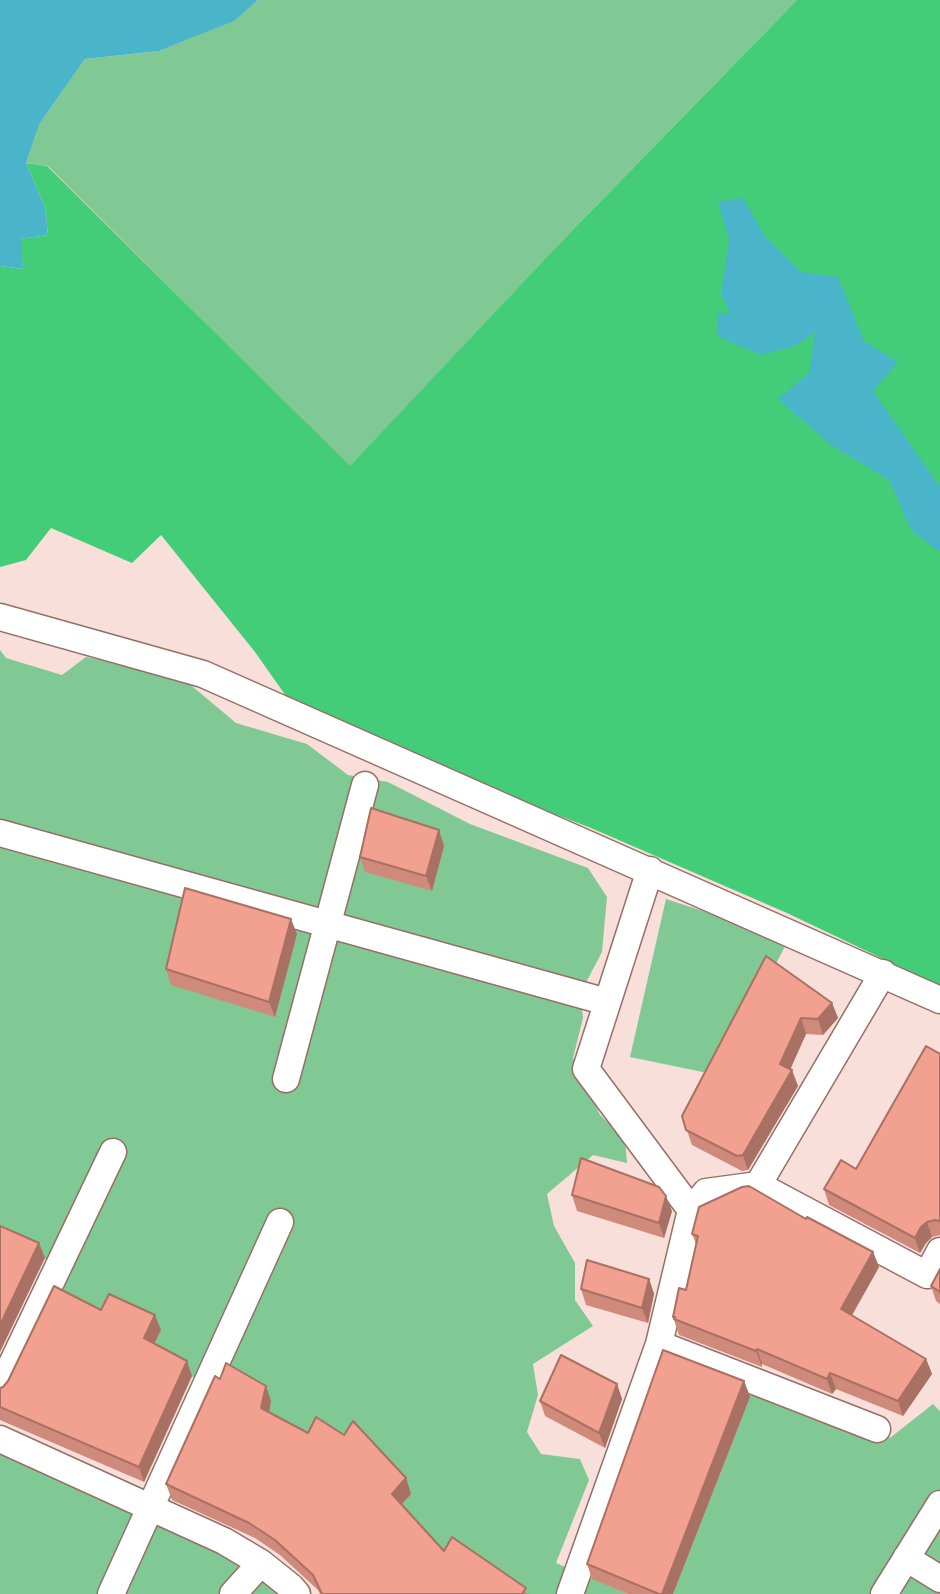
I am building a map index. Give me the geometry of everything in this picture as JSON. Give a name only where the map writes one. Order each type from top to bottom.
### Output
[{"type":"street","points":[[0,617],[203,674],[940,1000]]},
{"type":"street","points":[[286,1079],[365,785]]},
{"type":"street","points":[[0,833],[607,1002]]},
{"type":"street","points":[[650,870],[586,1069],[691,1210]]},
{"type":"street","points":[[758,1185],[883,973]]},
{"type":"street","points":[[0,1389],[113,1152]]},
{"type":"street","points":[[570,1594],[659,1344],[691,1210],[706,1192],[758,1185],[927,1275],[940,1251]]},
{"type":"street","points":[[111,1594],[280,1222]]},
{"type":"street","points":[[659,1344],[877,1429]]},
{"type":"street","points":[[0,1439],[224,1541],[261,1563],[297,1594]]},
{"type":"street","points":[[884,1594],[940,1504]]},
{"type":"street","points":[[906,1558],[940,1579]]},
{"type":"street","points":[[233,1594],[261,1563]]},
{"type":"green space","points":[[258,0],[797,0],[559,244],[350,467],[48,166],[26,163],[40,123],[85,59],[159,51],[233,21]]},
{"type":"green space","points":[[797,0],[940,0],[940,986],[787,913],[591,828],[300,716],[255,652],[161,535],[132,563],[51,528],[26,560],[0,567],[0,266],[23,269],[20,239],[48,235],[45,208],[26,163],[47,166],[350,466],[559,244]]},
{"type":"green space","points":[[0,650],[6,658],[62,675],[86,657],[180,676],[236,723],[307,744],[348,775],[388,782],[470,824],[588,868],[607,897],[602,952],[580,994],[583,1018],[573,1058],[600,1115],[625,1139],[627,1163],[593,1155],[547,1194],[554,1226],[575,1263],[575,1300],[593,1326],[533,1364],[538,1395],[527,1432],[541,1454],[580,1459],[589,1480],[556,1563],[628,1594],[519,1594],[450,1566],[313,1448],[150,1353],[161,1330],[107,1325],[59,1302],[59,1265],[0,1239]]},
{"type":"green space","points":[[666,899],[789,939],[717,1075],[630,1057]]},
{"type":"green space","points":[[752,1380],[877,1429],[890,1438],[933,1404],[940,1411],[940,1594],[673,1594],[748,1402]]},
{"type":"green space","points":[[0,1439],[261,1563],[277,1594],[0,1594]]},
{"type":"water","points":[[0,0],[258,0],[234,21],[159,51],[85,59],[40,123],[26,163],[45,208],[48,235],[21,239],[23,269],[0,266]]},
{"type":"water","points":[[743,198],[764,235],[801,272],[838,277],[864,341],[898,362],[873,391],[940,487],[940,552],[912,531],[889,480],[831,445],[778,399],[809,373],[815,332],[796,346],[760,355],[717,336],[718,313],[730,313],[721,294],[729,240],[718,202]]},
{"type":"building","points":[[371,808],[439,830],[426,876],[360,857]]},
{"type":"building","points":[[185,888],[291,919],[269,1002],[166,969]]},
{"type":"building","points":[[766,956],[832,1003],[818,1019],[801,1018],[780,1064],[792,1070],[743,1155],[737,1156],[686,1130],[682,1116]]},
{"type":"building","points":[[926,1046],[940,1054],[940,1221],[927,1222],[915,1238],[824,1189],[841,1160],[856,1169]]},
{"type":"building","points":[[581,1158],[659,1187],[666,1196],[659,1223],[572,1195]]},
{"type":"building","points":[[749,1186],[873,1252],[841,1309],[926,1359],[898,1401],[830,1373],[827,1379],[674,1319],[679,1288],[686,1290],[698,1236],[692,1234],[699,1207]]},
{"type":"building","points":[[0,1226],[39,1243],[0,1325]]},
{"type":"building","points":[[587,1260],[649,1279],[642,1308],[581,1289]]},
{"type":"building","points":[[940,1269],[940,1292],[931,1286]]},
{"type":"building","points":[[54,1286],[101,1310],[109,1294],[155,1315],[144,1338],[187,1361],[139,1467],[0,1407],[0,1388],[8,1381]]},
{"type":"building","points":[[663,1350],[744,1381],[662,1594],[659,1594],[587,1564]]},
{"type":"building","points":[[561,1355],[617,1384],[599,1433],[540,1401]]},
{"type":"building","points":[[226,1363],[266,1386],[261,1408],[308,1433],[316,1417],[344,1435],[353,1421],[406,1478],[392,1494],[444,1551],[452,1537],[526,1588],[522,1594],[322,1594],[313,1575],[275,1540],[249,1523],[166,1484],[215,1376],[220,1379]]}]
